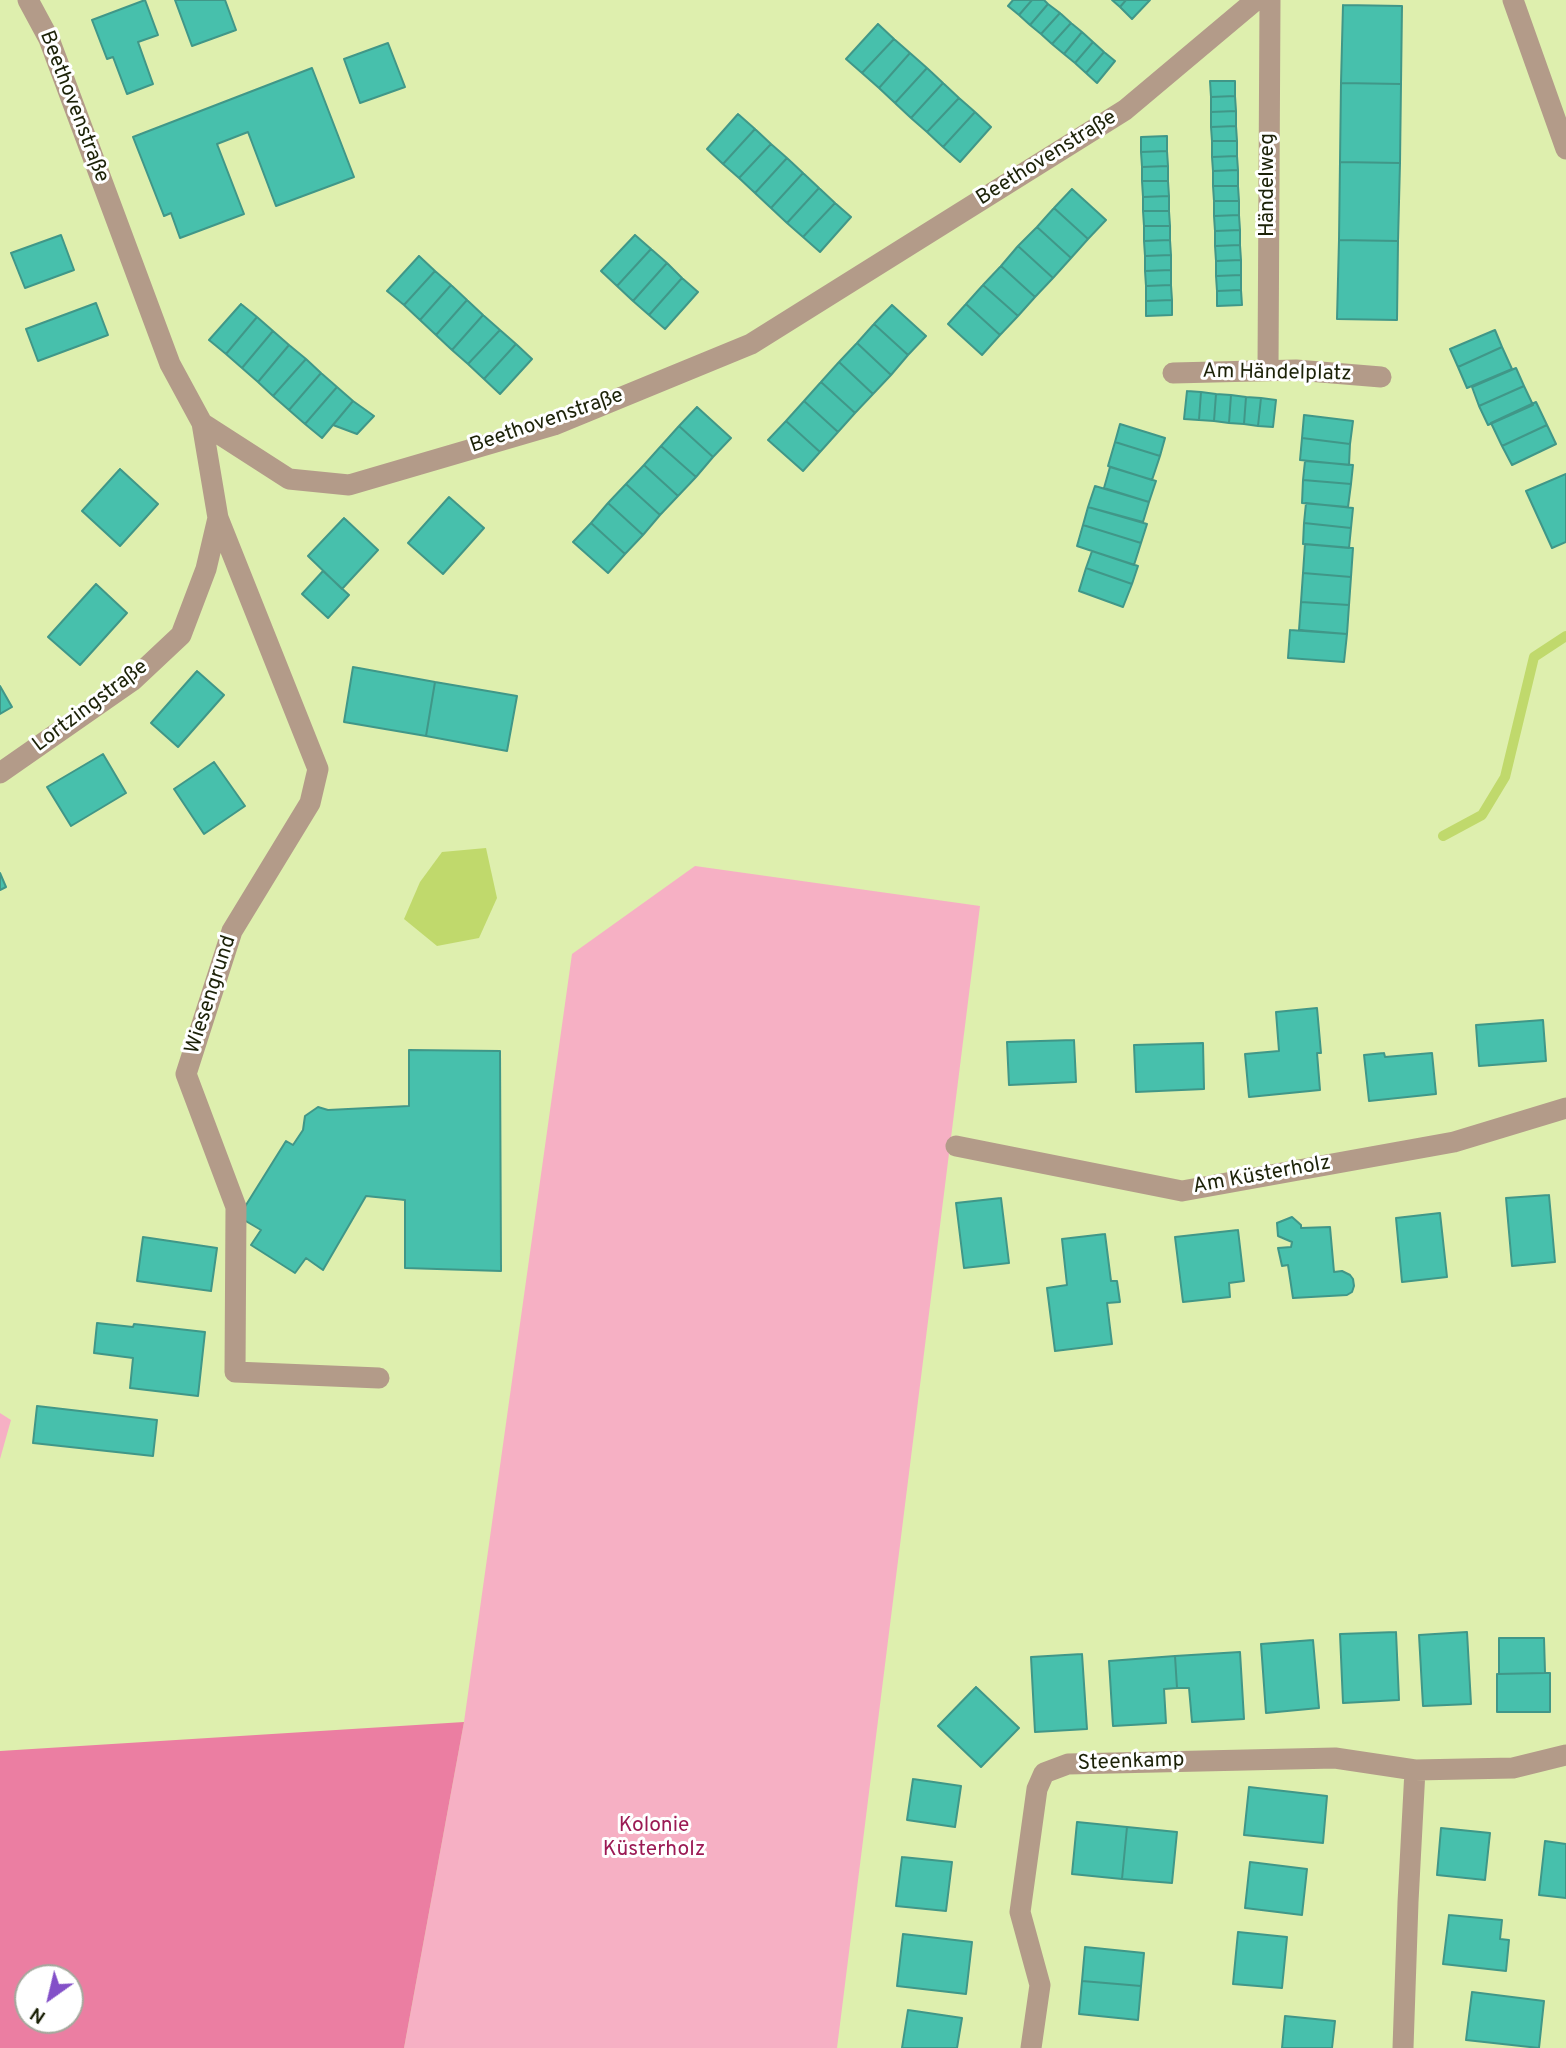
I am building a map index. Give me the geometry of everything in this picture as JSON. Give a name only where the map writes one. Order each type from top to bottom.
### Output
[{"type":"street","name":"Beethovenstraße","points":[[28,0],[49,39],[170,364],[202,424],[289,479],[349,485],[554,425],[751,344],[1125,110],[1256,0]]},
{"type":"street","name":"Händelweg","points":[[1269,370],[1270,0]]},
{"type":"street","points":[[1513,0],[1566,149]]},
{"type":"street","name":"Am Händelplatz","points":[[1173,373],[1296,370],[1381,377]]},
{"type":"street","name":"Wiesengrund","points":[[202,424],[218,518],[318,769],[310,803],[232,931],[186,1074],[236,1206],[235,1372],[379,1378]]},
{"type":"street","name":"Lortzingstraße","points":[[0,773],[132,681],[181,635],[206,569],[218,518]]},
{"type":"street","name":"Am Küsterholz","points":[[956,1146],[1182,1191],[1454,1142],[1566,1108]]},
{"type":"street","name":"Steenkamp","points":[[1031,2048],[1040,1985],[1020,1912],[1037,1789],[1044,1773],[1068,1764],[1335,1758],[1415,1770],[1513,1768],[1566,1755]]},
{"type":"street","points":[[1403,2048],[1415,1770]]},
{"type":"green space","name":"Kolonie Küsterholz","points":[[695,866],[980,906],[837,2048],[404,2048],[464,1722],[572,954]]},
{"type":"green space","points":[[0,1413],[11,1420],[0,1459]]},
{"type":"shaded area","points":[[486,848],[497,898],[479,938],[437,946],[404,919],[420,882],[442,852]]},
{"type":"shaded area","points":[[464,1722],[404,2048],[0,2048],[0,1751]]},
{"type":"building","points":[[145,0],[158,35],[138,42],[153,84],[127,94],[113,57],[107,59],[92,20]]},
{"type":"building","points":[[175,0],[225,0],[236,30],[192,46]]},
{"type":"building","points":[[1013,0],[1032,0],[1019,15],[1008,6]]},
{"type":"building","points":[[1032,0],[1044,0],[1048,4],[1030,25],[1019,15]]},
{"type":"building","points":[[1112,0],[1126,0],[1120,7]]},
{"type":"building","points":[[1126,0],[1150,0],[1132,19],[1120,7]]},
{"type":"building","points":[[1048,4],[1060,13],[1041,34],[1030,25]]},
{"type":"building","points":[[1343,5],[1402,6],[1401,84],[1341,83]]},
{"type":"building","points":[[1060,13],[1071,23],[1052,44],[1041,34]]},
{"type":"building","points":[[1071,23],[1082,32],[1064,54],[1052,44]]},
{"type":"building","points":[[878,24],[894,39],[862,73],[846,59]]},
{"type":"building","points":[[1082,32],[1093,42],[1075,63],[1064,54]]},
{"type":"building","points":[[894,39],[910,53],[879,88],[862,73]]},
{"type":"building","points":[[1093,42],[1104,52],[1086,73],[1075,63]]},
{"type":"building","points":[[388,43],[405,87],[360,103],[344,59]]},
{"type":"building","points":[[1104,52],[1115,61],[1097,83],[1086,73]]},
{"type":"building","points":[[910,53],[927,68],[895,103],[879,88]]},
{"type":"building","points":[[312,68],[354,177],[276,206],[248,132],[217,144],[244,214],[180,238],[171,213],[164,216],[133,137]]},
{"type":"building","points":[[927,68],[943,83],[911,118],[895,103]]},
{"type":"building","points":[[1210,81],[1235,81],[1235,96],[1211,97]]},
{"type":"building","points":[[943,83],[959,98],[927,132],[911,118]]},
{"type":"building","points":[[1341,83],[1401,84],[1400,163],[1340,162]]},
{"type":"building","points":[[1235,96],[1236,111],[1211,112],[1211,97]]},
{"type":"building","points":[[959,98],[975,112],[943,147],[927,132]]},
{"type":"building","points":[[1236,111],[1236,126],[1211,127],[1211,112]]},
{"type":"building","points":[[975,112],[991,127],[960,162],[943,147]]},
{"type":"building","points":[[738,114],[755,129],[723,164],[707,149]]},
{"type":"building","points":[[1236,126],[1237,141],[1212,141],[1211,127]]},
{"type":"building","points":[[755,129],[771,144],[739,178],[723,164]]},
{"type":"building","points":[[1167,136],[1167,151],[1141,152],[1141,137]]},
{"type":"building","points":[[1212,141],[1237,141],[1237,156],[1212,157]]},
{"type":"building","points":[[771,144],[787,158],[755,193],[739,178]]},
{"type":"building","points":[[1167,151],[1168,166],[1142,167],[1141,152]]},
{"type":"building","points":[[1237,156],[1238,170],[1213,171],[1212,157]]},
{"type":"building","points":[[787,158],[803,173],[771,208],[755,193]]},
{"type":"building","points":[[1340,162],[1400,163],[1398,241],[1339,240]]},
{"type":"building","points":[[1168,166],[1168,181],[1142,181],[1142,167]]},
{"type":"building","points":[[1238,170],[1238,186],[1213,186],[1213,171]]},
{"type":"building","points":[[803,173],[819,188],[787,223],[771,208]]},
{"type":"building","points":[[1142,181],[1168,181],[1169,196],[1143,197]]},
{"type":"building","points":[[1213,186],[1238,186],[1239,201],[1214,201]]},
{"type":"building","points":[[819,188],[835,203],[803,237],[787,223]]},
{"type":"building","points":[[1072,189],[1106,220],[1088,239],[1054,208]]},
{"type":"building","points":[[1169,196],[1169,211],[1143,211],[1143,197]]},
{"type":"building","points":[[1214,201],[1239,201],[1239,215],[1214,216]]},
{"type":"building","points":[[835,203],[851,217],[820,252],[803,237]]},
{"type":"building","points":[[1054,208],[1088,239],[1071,258],[1037,227]]},
{"type":"building","points":[[1143,211],[1169,211],[1170,226],[1144,226]]},
{"type":"building","points":[[1239,215],[1240,230],[1215,231],[1214,216]]},
{"type":"building","points":[[1144,226],[1170,226],[1170,240],[1144,241]]},
{"type":"building","points":[[1037,227],[1071,258],[1053,278],[1018,246]]},
{"type":"building","points":[[1240,230],[1240,245],[1215,246],[1215,231]]},
{"type":"building","points":[[61,235],[74,270],[25,288],[11,253]]},
{"type":"building","points":[[635,235],[651,249],[617,286],[601,271]]},
{"type":"building","points":[[1170,240],[1171,255],[1145,256],[1144,241]]},
{"type":"building","points":[[1339,240],[1398,241],[1397,320],[1337,319]]},
{"type":"building","points":[[1240,245],[1241,260],[1216,261],[1215,246]]},
{"type":"building","points":[[1018,246],[1053,278],[1035,297],[1001,266]]},
{"type":"building","points":[[651,249],[667,263],[633,301],[617,286]]},
{"type":"building","points":[[1171,255],[1171,270],[1145,271],[1145,256]]},
{"type":"building","points":[[419,256],[435,271],[404,305],[387,291]]},
{"type":"building","points":[[1241,260],[1241,275],[1216,276],[1216,261]]},
{"type":"building","points":[[667,263],[682,278],[649,315],[633,301]]},
{"type":"building","points":[[1001,266],[1035,297],[1018,316],[983,285]]},
{"type":"building","points":[[1171,270],[1171,285],[1146,286],[1145,271]]},
{"type":"building","points":[[435,271],[451,285],[420,320],[404,305]]},
{"type":"building","points":[[1241,275],[1241,290],[1217,291],[1216,276]]},
{"type":"building","points":[[682,278],[698,292],[665,329],[649,315]]},
{"type":"building","points":[[451,285],[467,300],[436,335],[420,320]]},
{"type":"building","points":[[983,285],[1018,316],[1000,335],[966,304]]},
{"type":"building","points":[[1171,285],[1172,300],[1146,301],[1146,286]]},
{"type":"building","points":[[1241,290],[1242,305],[1217,306],[1217,291]]},
{"type":"building","points":[[467,300],[483,315],[452,350],[436,335]]},
{"type":"building","points":[[1172,300],[1172,315],[1146,316],[1146,301]]},
{"type":"building","points":[[96,303],[108,335],[38,361],[26,329]]},
{"type":"building","points":[[241,304],[257,317],[226,354],[209,340]]},
{"type":"building","points":[[966,304],[1000,335],[982,355],[948,324]]},
{"type":"building","points":[[892,305],[926,336],[908,355],[874,324]]},
{"type":"building","points":[[483,315],[500,330],[468,364],[452,350]]},
{"type":"building","points":[[257,317],[273,331],[242,368],[226,354]]},
{"type":"building","points":[[874,324],[908,355],[891,375],[857,343]]},
{"type":"building","points":[[500,330],[516,344],[484,379],[468,364]]},
{"type":"building","points":[[1495,330],[1502,347],[1458,367],[1450,349]]},
{"type":"building","points":[[273,331],[289,345],[258,382],[242,368]]},
{"type":"building","points":[[857,343],[891,375],[873,394],[839,362]]},
{"type":"building","points":[[516,344],[532,359],[500,394],[484,379]]},
{"type":"building","points":[[289,345],[306,359],[273,396],[258,382]]},
{"type":"building","points":[[1502,347],[1512,369],[1467,388],[1458,367]]},
{"type":"building","points":[[306,359],[321,373],[289,410],[273,396]]},
{"type":"building","points":[[839,362],[873,394],[855,413],[821,382]]},
{"type":"building","points":[[1516,368],[1524,386],[1479,406],[1472,387]]},
{"type":"building","points":[[321,373],[337,387],[305,424],[289,410]]},
{"type":"building","points":[[821,382],[855,413],[838,432],[804,401]]},
{"type":"building","points":[[1524,386],[1533,405],[1488,425],[1479,406]]},
{"type":"building","points":[[337,387],[353,401],[322,438],[305,424]]},
{"type":"building","points":[[1187,391],[1201,392],[1199,420],[1184,419]]},
{"type":"building","points":[[1201,392],[1216,394],[1214,421],[1199,420]]},
{"type":"building","points":[[1216,394],[1231,395],[1229,423],[1214,421]]},
{"type":"building","points":[[1231,395],[1246,397],[1244,424],[1229,423]]},
{"type":"building","points":[[1246,397],[1261,398],[1258,426],[1244,424]]},
{"type":"building","points":[[1261,398],[1276,400],[1273,427],[1258,426]]},
{"type":"building","points":[[353,401],[374,416],[357,434],[333,425]]},
{"type":"building","points":[[804,401],[838,432],[820,452],[786,421]]},
{"type":"building","points":[[1536,402],[1547,425],[1502,446],[1491,423]]},
{"type":"building","points":[[697,407],[731,438],[713,457],[679,426]]},
{"type":"building","points":[[1304,415],[1353,421],[1350,444],[1302,438]]},
{"type":"building","points":[[786,421],[820,452],[803,471],[768,440]]},
{"type":"building","points":[[1120,424],[1165,438],[1160,456],[1115,442]]},
{"type":"building","points":[[1547,425],[1556,444],[1512,465],[1502,446]]},
{"type":"building","points":[[679,426],[713,457],[696,477],[661,446]]},
{"type":"building","points":[[1302,438],[1350,444],[1349,465],[1300,460]]},
{"type":"building","points":[[1115,442],[1160,456],[1152,480],[1108,466]]},
{"type":"building","points":[[661,446],[696,477],[678,496],[644,465]]},
{"type":"building","points":[[1305,461],[1353,465],[1351,484],[1303,480]]},
{"type":"building","points":[[644,465],[678,496],[660,515],[626,484]]},
{"type":"building","points":[[1110,467],[1156,481],[1149,502],[1104,488]]},
{"type":"building","points":[[120,469],[158,504],[120,546],[82,511]]},
{"type":"building","points":[[1566,474],[1566,542],[1552,548],[1526,491]]},
{"type":"building","points":[[1303,480],[1351,484],[1348,507],[1302,503]]},
{"type":"building","points":[[626,484],[660,515],[643,535],[608,503]]},
{"type":"building","points":[[1095,486],[1149,502],[1143,522],[1088,507]]},
{"type":"building","points":[[449,497],[484,528],[443,574],[408,543]]},
{"type":"building","points":[[608,503],[643,535],[625,554],[591,523]]},
{"type":"building","points":[[1306,503],[1353,508],[1351,528],[1304,523]]},
{"type":"building","points":[[1088,507],[1147,524],[1141,543],[1083,525]]},
{"type":"building","points":[[344,518],[378,550],[342,589],[308,556]]},
{"type":"building","points":[[591,523],[625,554],[608,573],[573,542]]},
{"type":"building","points":[[1304,523],[1351,528],[1349,548],[1303,544]]},
{"type":"building","points":[[1083,525],[1141,543],[1134,565],[1077,546]]},
{"type":"building","points":[[1305,544],[1353,548],[1351,577],[1303,573]]},
{"type":"building","points":[[1092,551],[1138,566],[1132,584],[1086,568]]},
{"type":"building","points":[[1086,568],[1132,584],[1123,607],[1079,591]]},
{"type":"building","points":[[323,571],[349,595],[328,618],[302,594]]},
{"type":"building","points":[[1303,573],[1351,577],[1349,605],[1301,602]]},
{"type":"building","points":[[96,584],[127,613],[80,665],[48,637]]},
{"type":"building","points":[[1301,602],[1349,605],[1347,634],[1299,630]]},
{"type":"building","points":[[1290,630],[1347,634],[1344,662],[1288,658]]},
{"type":"building","points":[[353,667],[435,682],[426,736],[344,722]]},
{"type":"building","points":[[197,671],[224,695],[178,747],[151,723]]},
{"type":"building","points":[[435,682],[517,696],[507,751],[426,736]]},
{"type":"building","points":[[0,686],[12,707],[0,714]]},
{"type":"building","points":[[103,754],[126,793],[71,826],[47,787]]},
{"type":"building","points":[[214,762],[245,806],[204,834],[174,789]]},
{"type":"building","points":[[0,873],[6,887],[0,890]]},
{"type":"building","points":[[1317,1008],[1321,1053],[1317,1053],[1320,1090],[1249,1097],[1245,1054],[1279,1051],[1276,1012]]},
{"type":"building","points":[[1543,1020],[1546,1061],[1479,1066],[1476,1025]]},
{"type":"building","points":[[1074,1040],[1076,1082],[1009,1085],[1007,1042]]},
{"type":"building","points":[[1203,1043],[1204,1089],[1136,1092],[1134,1045]]},
{"type":"building","points":[[409,1050],[500,1051],[501,1271],[405,1268],[405,1200],[366,1196],[323,1270],[306,1258],[295,1273],[251,1245],[261,1230],[244,1220],[241,1213],[286,1141],[293,1145],[303,1130],[305,1116],[318,1107],[328,1110],[409,1106]]},
{"type":"building","points":[[1384,1053],[1385,1057],[1432,1053],[1436,1094],[1369,1101],[1364,1055]]},
{"type":"building","points":[[1549,1195],[1555,1262],[1512,1266],[1506,1198]]},
{"type":"building","points":[[1001,1198],[1009,1263],[964,1268],[956,1203]]},
{"type":"building","points":[[1440,1213],[1447,1277],[1402,1282],[1396,1218]]},
{"type":"building","points":[[1292,1217],[1301,1228],[1330,1227],[1334,1272],[1342,1271],[1350,1275],[1354,1286],[1352,1292],[1347,1295],[1293,1298],[1288,1265],[1282,1266],[1278,1248],[1291,1247],[1292,1242],[1278,1236],[1277,1223]]},
{"type":"building","points":[[1238,1230],[1244,1281],[1229,1283],[1230,1297],[1183,1302],[1175,1237]]},
{"type":"building","points":[[1105,1234],[1111,1281],[1117,1281],[1120,1302],[1107,1303],[1112,1344],[1055,1351],[1047,1288],[1067,1285],[1062,1239]]},
{"type":"building","points":[[143,1237],[217,1248],[211,1291],[137,1281]]},
{"type":"building","points":[[97,1323],[205,1332],[198,1396],[130,1388],[133,1358],[94,1353]]},
{"type":"building","points":[[37,1406],[157,1420],[153,1456],[33,1443]]},
{"type":"building","points":[[1396,1632],[1399,1700],[1343,1703],[1340,1634]]},
{"type":"building","points":[[1467,1632],[1471,1704],[1423,1706],[1419,1635]]},
{"type":"building","points":[[1499,1638],[1544,1638],[1545,1673],[1499,1674]]},
{"type":"building","points":[[1313,1640],[1319,1708],[1266,1713],[1261,1644]]},
{"type":"building","points":[[1240,1652],[1244,1719],[1192,1722],[1189,1688],[1177,1688],[1175,1656]]},
{"type":"building","points":[[1082,1654],[1087,1729],[1035,1732],[1031,1657]]},
{"type":"building","points":[[1175,1656],[1177,1688],[1164,1689],[1166,1723],[1113,1726],[1109,1661]]},
{"type":"building","points":[[1550,1673],[1550,1712],[1497,1712],[1497,1674]]},
{"type":"building","points":[[976,1687],[1019,1728],[981,1767],[938,1726]]},
{"type":"building","points":[[913,1779],[961,1786],[955,1827],[907,1820]]},
{"type":"building","points":[[1249,1787],[1327,1796],[1323,1843],[1244,1835]]},
{"type":"building","points":[[1077,1822],[1127,1827],[1122,1879],[1072,1874]]},
{"type":"building","points":[[1127,1827],[1177,1832],[1172,1883],[1122,1879]]},
{"type":"building","points":[[1441,1828],[1490,1833],[1485,1880],[1437,1875]]},
{"type":"building","points":[[1545,1841],[1566,1844],[1566,1898],[1539,1895]]},
{"type":"building","points":[[902,1857],[952,1862],[946,1911],[896,1906]]},
{"type":"building","points":[[1250,1862],[1307,1869],[1302,1915],[1245,1908]]},
{"type":"building","points":[[1449,1915],[1502,1920],[1500,1939],[1509,1940],[1506,1971],[1443,1964]]},
{"type":"building","points":[[1238,1932],[1287,1937],[1282,1988],[1233,1984]]},
{"type":"building","points":[[903,1934],[972,1942],[966,1994],[897,1986]]},
{"type":"building","points":[[1085,1947],[1144,1953],[1141,1986],[1082,1981]]},
{"type":"building","points":[[1082,1981],[1141,1986],[1138,2020],[1079,2014]]},
{"type":"building","points":[[1472,1992],[1544,2001],[1539,2048],[1466,2040]]},
{"type":"building","points":[[908,2010],[962,2018],[957,2048],[902,2048]]},
{"type":"building","points":[[1285,2016],[1335,2021],[1332,2048],[1282,2048]]},
{"type":"waterway","points":[[1443,836],[1482,815],[1505,777],[1534,657],[1566,636]]}]
